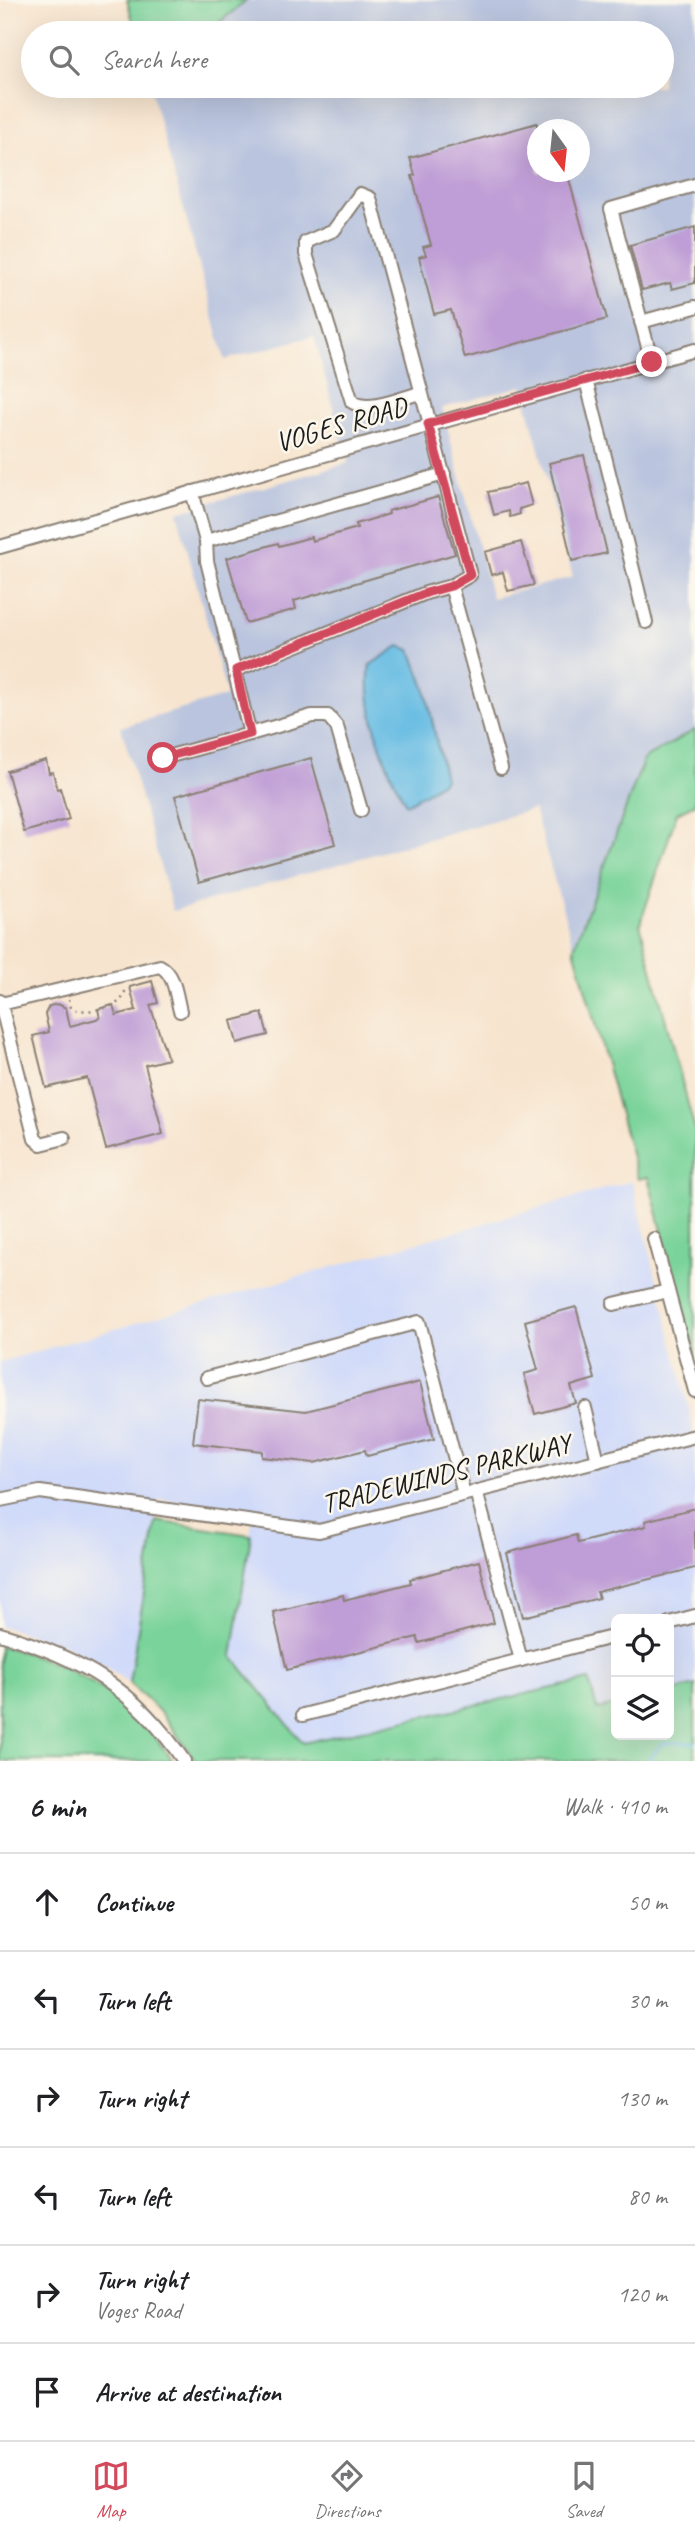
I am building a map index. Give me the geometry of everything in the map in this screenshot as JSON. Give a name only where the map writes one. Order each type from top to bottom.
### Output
[{"type":"street","points":[[652,362],[611,209],[695,185]]},
{"type":"street","points":[[236,670],[426,593],[451,586],[470,575],[370,198],[360,194],[334,230],[306,242],[306,254],[352,402],[360,407],[372,406],[420,393]]},
{"type":"street","points":[[641,322],[695,307]]},
{"type":"street","name":"VOGES ROAD","points":[[0,547],[695,349]]},
{"type":"street","points":[[586,380],[646,622]]},
{"type":"street","points":[[206,541],[443,474]]},
{"type":"street","points":[[192,492],[206,541],[207,561],[250,734]]},
{"type":"street","points":[[451,586],[501,768]]},
{"type":"street","points":[[163,758],[312,716],[328,716],[337,727],[361,810]]},
{"type":"street","points":[[64,1138],[41,1144],[35,1139],[0,1003],[160,966],[167,970],[180,1011]]},
{"type":"street","points":[[654,1239],[695,1391]]},
{"type":"street","points":[[614,1304],[668,1291]]},
{"type":"street","points":[[207,1378],[419,1322],[520,1660]]},
{"type":"street","points":[[585,1408],[598,1461]]},
{"type":"street","name":"TRADEWINDS PARKWAY","points":[[0,1500],[40,1492],[319,1531],[695,1436]]},
{"type":"street","points":[[674,1622],[695,1616]]},
{"type":"street","points":[[0,1634],[70,1659],[104,1677],[137,1704],[165,1733],[184,1761]]},
{"type":"street","points":[[303,1715],[611,1637]]},
{"type":"path","points":[[66,988],[71,1008],[83,1012],[97,1009],[121,1001],[128,990],[124,973]]},
{"type":"shaded area","points":[[247,0],[695,0],[695,730],[644,759],[574,948],[534,809],[173,911],[121,727],[227,696],[177,512],[348,463],[314,336],[225,360],[153,98],[674,98],[674,21],[221,21]],"holes":[[[522,386],[573,577],[492,598],[442,408]]]},
{"type":"shaded area","points":[[632,1181],[690,1412],[695,1446],[695,1685],[674,1691],[674,1614],[611,1614],[611,1706],[597,1709],[589,1680],[303,1743],[232,1656],[253,1514],[159,1499],[129,1683],[105,1666],[60,1643],[0,1626],[0,1362]]},
{"type":"green space","points":[[127,0],[247,0],[221,21],[133,21]]},
{"type":"green space","points":[[695,730],[695,804],[677,813],[640,924],[695,1130],[695,1358],[648,1177],[638,1179],[574,948],[644,759]]},
{"type":"green space","points":[[156,1521],[251,1535],[232,1656],[303,1743],[589,1680],[597,1709],[611,1706],[611,1740],[674,1740],[674,1691],[695,1685],[695,1761],[196,1761],[162,1714],[129,1683]]},
{"type":"green space","points":[[0,1646],[51,1662],[98,1686],[139,1719],[172,1761],[0,1761]]},
{"type":"water","points":[[399,646],[411,650],[425,688],[445,779],[406,804],[377,737],[369,682],[370,665]]},
{"type":"building","points":[[527,126],[527,182],[570,182],[607,319],[465,358],[451,310],[434,314],[419,257],[426,255],[423,247],[431,245],[412,176],[415,175],[410,158]]},
{"type":"building","points":[[695,227],[695,283],[672,289],[670,283],[642,290],[630,245]]},
{"type":"building","points":[[584,455],[607,553],[572,561],[549,463]]},
{"type":"building","points":[[526,483],[532,505],[519,509],[520,514],[510,517],[509,511],[494,515],[488,492]]},
{"type":"building","points":[[438,497],[455,554],[294,601],[296,609],[246,623],[227,558],[278,543],[279,546],[311,537],[312,541],[357,528],[356,524],[389,514],[388,511]]},
{"type":"building","points":[[521,542],[534,585],[508,591],[503,572],[491,575],[485,552]]},
{"type":"building","points":[[311,758],[335,844],[199,882],[175,796]]},
{"type":"building","points":[[46,760],[49,773],[53,772],[57,789],[60,788],[69,819],[24,832],[7,771]]},
{"type":"building","points":[[152,981],[158,1003],[150,1005],[168,1059],[145,1065],[163,1134],[106,1149],[87,1078],[46,1088],[33,1036],[49,1032],[45,1014],[49,1006],[58,1004],[66,1008],[70,1026],[100,1018],[98,1009],[113,1005],[116,1015],[136,1010],[130,987]]},
{"type":"building","points":[[262,1013],[268,1035],[237,1043],[231,1021]]},
{"type":"building","points":[[576,1307],[595,1379],[571,1386],[576,1403],[535,1414],[524,1374],[538,1370],[525,1321]]},
{"type":"building","points":[[420,1382],[434,1439],[367,1456],[365,1450],[314,1463],[262,1457],[262,1451],[193,1443],[198,1399],[306,1411]]},
{"type":"building","points":[[695,1508],[695,1568],[597,1592],[599,1598],[523,1617],[507,1553],[576,1535],[578,1543],[646,1526],[645,1521]]},
{"type":"building","points":[[479,1561],[494,1623],[419,1643],[417,1637],[287,1670],[273,1612],[343,1595],[344,1600],[411,1583],[410,1579]]},
{"type":"waterway","points":[[648,1761],[662,1743],[695,1743]]},
{"type":"route","points":[[163,758],[250,734],[236,670],[426,593],[451,586],[470,575],[428,424],[652,362]]}]
